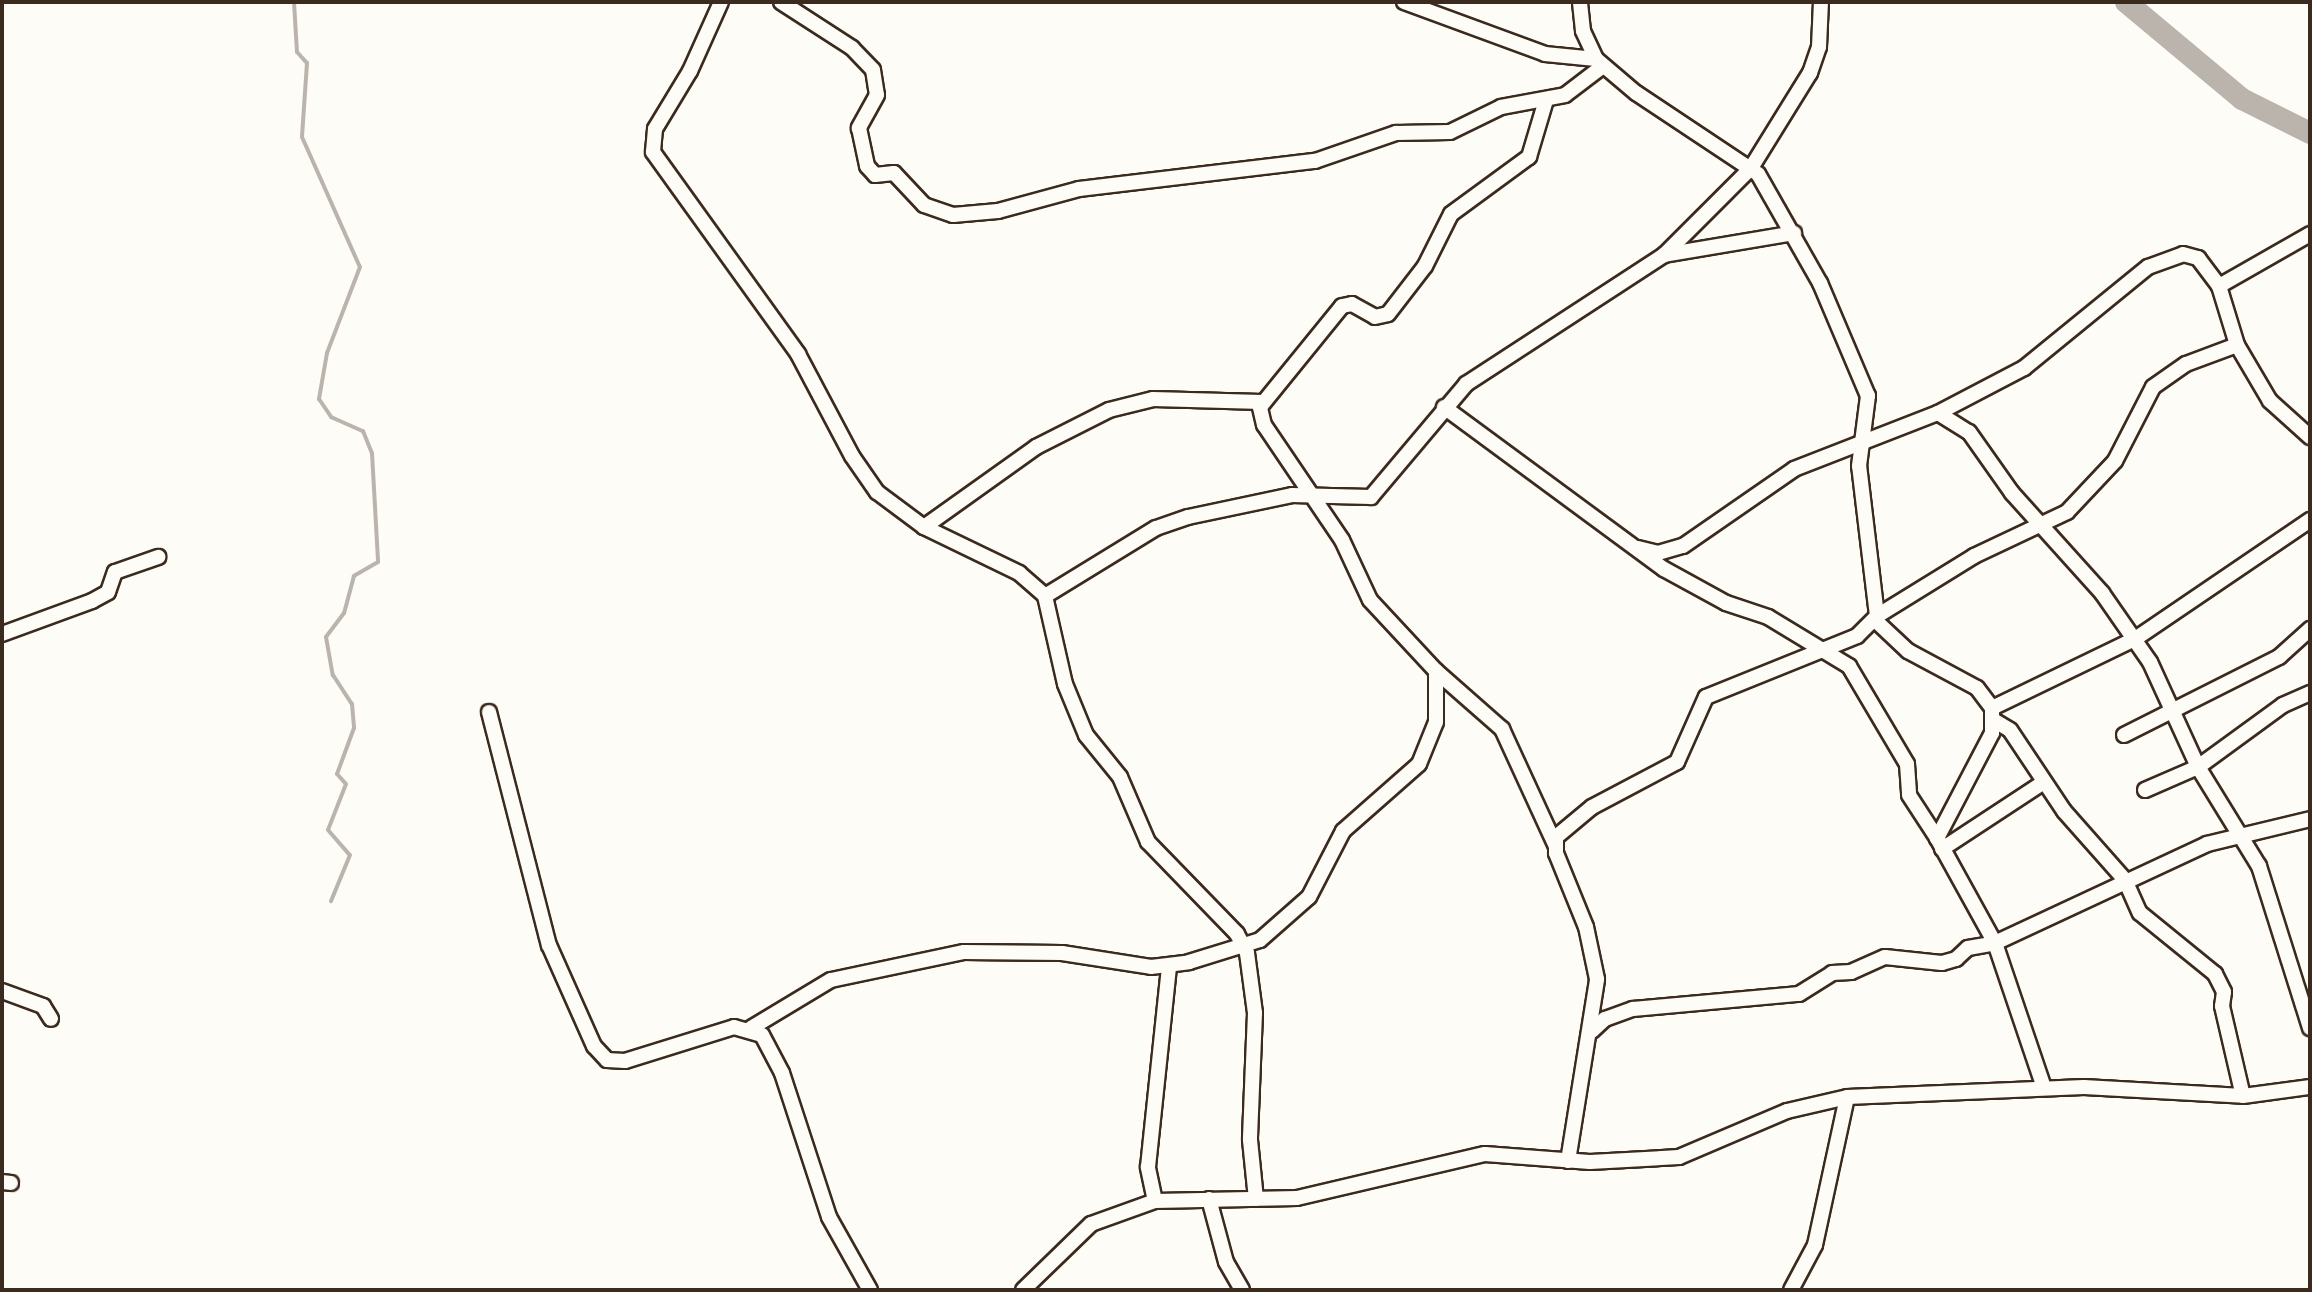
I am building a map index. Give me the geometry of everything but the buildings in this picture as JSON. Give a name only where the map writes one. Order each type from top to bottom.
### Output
[{"type":"street","points":[[721,2],[690,71],[662,114],[653,152],[798,354],[861,473],[877,492],[924,527],[1019,573],[1045,596],[1065,684],[1086,735],[1113,766],[1148,842],[1219,914],[1244,948],[1255,1013],[1250,1140],[1256,1199]]},
{"type":"street","points":[[781,2],[852,48],[873,70],[877,95],[859,128],[867,166],[875,175],[894,173],[924,205],[953,215],[998,211],[1079,189],[1315,161],[1383,136],[1450,132],[1501,107],[1546,100],[1579,88],[1600,62]]},
{"type":"street","points":[[796,11],[812,2]]},
{"type":"street","points":[[1404,2],[1545,54],[1600,62]]},
{"type":"street","points":[[1580,2],[1583,31],[1600,62],[1636,93],[1751,168],[1794,233],[1868,396],[1867,439],[1859,466],[1876,618],[1908,651],[1977,688],[2104,862],[2125,880],[2149,924],[2215,974],[2224,992],[2222,1006],[2243,1096]]},
{"type":"street","points":[[1045,596],[1156,528],[1309,494],[1371,497],[1444,407],[1493,362],[1664,255],[1751,168],[1810,73],[1819,47],[1821,2]]},
{"type":"street","points":[[1546,100],[1529,157],[1451,214],[1425,266],[1388,314],[1375,317],[1352,304],[1342,306],[1262,402],[1264,425],[1342,540],[1370,600],[1436,671],[1502,729],[1555,844],[1595,957],[1592,1031],[1568,1161]]},
{"type":"street","points":[[1664,255],[1794,233]]},
{"type":"street","points":[[2219,286],[2310,234]]},
{"type":"street","points":[[1638,548],[1658,553],[1683,546],[1794,469],[1938,413],[2044,354],[2165,258],[2191,254],[2219,286],[2237,345],[2270,401],[2310,437]]},
{"type":"street","points":[[1555,844],[1567,822],[1677,762],[1706,697],[1823,650],[1974,556],[2043,526],[2082,499],[2115,461],[2153,387],[2186,364],[2237,345]]},
{"type":"street","points":[[924,527],[1036,447],[1109,410],[1153,399],[1262,402]]},
{"type":"street","points":[[1444,407],[1638,548],[1707,594],[1768,617],[1823,650],[1856,675],[1907,764],[1909,795],[1940,843],[1995,943],[2044,1088]]},
{"type":"street","points":[[1938,413],[1969,432],[2043,526],[2081,566],[2135,639],[2176,711],[2198,767],[2268,890],[2310,1028]]},
{"type":"street","points":[[1940,843],[1994,715],[2135,639],[2310,520]]},
{"type":"street","points":[[2,634],[92,601],[108,592],[115,572],[158,557]]},
{"type":"street","points":[[2124,735],[2176,711],[2233,677],[2279,657],[2310,629]]},
{"type":"street","points":[[489,712],[549,945],[594,1046],[607,1060],[625,1061],[734,1027],[751,1028],[831,980],[964,952],[1062,953],[1169,966],[1244,948],[1280,925],[1309,897],[1343,831],[1419,764],[1436,722],[1436,671]]},
{"type":"street","points":[[2145,790],[2198,767],[2283,705],[2310,693]]},
{"type":"street","points":[[1940,843],[2044,782]]},
{"type":"street","points":[[1592,1031],[1605,1019],[1633,1009],[1799,994],[1832,973],[1851,972],[1885,957],[1942,963],[1968,948],[1995,943],[2125,880],[2238,835],[2310,819]]},
{"type":"street","points":[[1155,1201],[1148,1167],[1169,966]]},
{"type":"street","points":[[2,991],[43,1006],[51,1019]]},
{"type":"street","points":[[751,1028],[770,1045],[829,1217],[870,1290]]},
{"type":"street","points":[[1023,1290],[1091,1224],[1155,1201],[1305,1197],[1485,1154],[1568,1161],[1679,1157],[1807,1104],[1847,1097],[2044,1088],[2243,1096],[2310,1087]]},
{"type":"street","points":[[1791,1290],[1815,1245],[1847,1097]]},
{"type":"street","points":[[1209,1199],[1216,1236],[1242,1290]]},
{"type":"waterway","points":[[294,2],[297,52],[307,63],[302,137],[360,267],[327,353],[319,399],[331,417],[363,431],[372,453],[378,562],[354,576],[344,613],[326,637],[333,675],[352,704],[354,728],[337,774],[346,784],[328,830],[350,855],[331,901]]},
{"type":"waterway","points":[[2126,2],[2242,99],[2310,133]]}]
